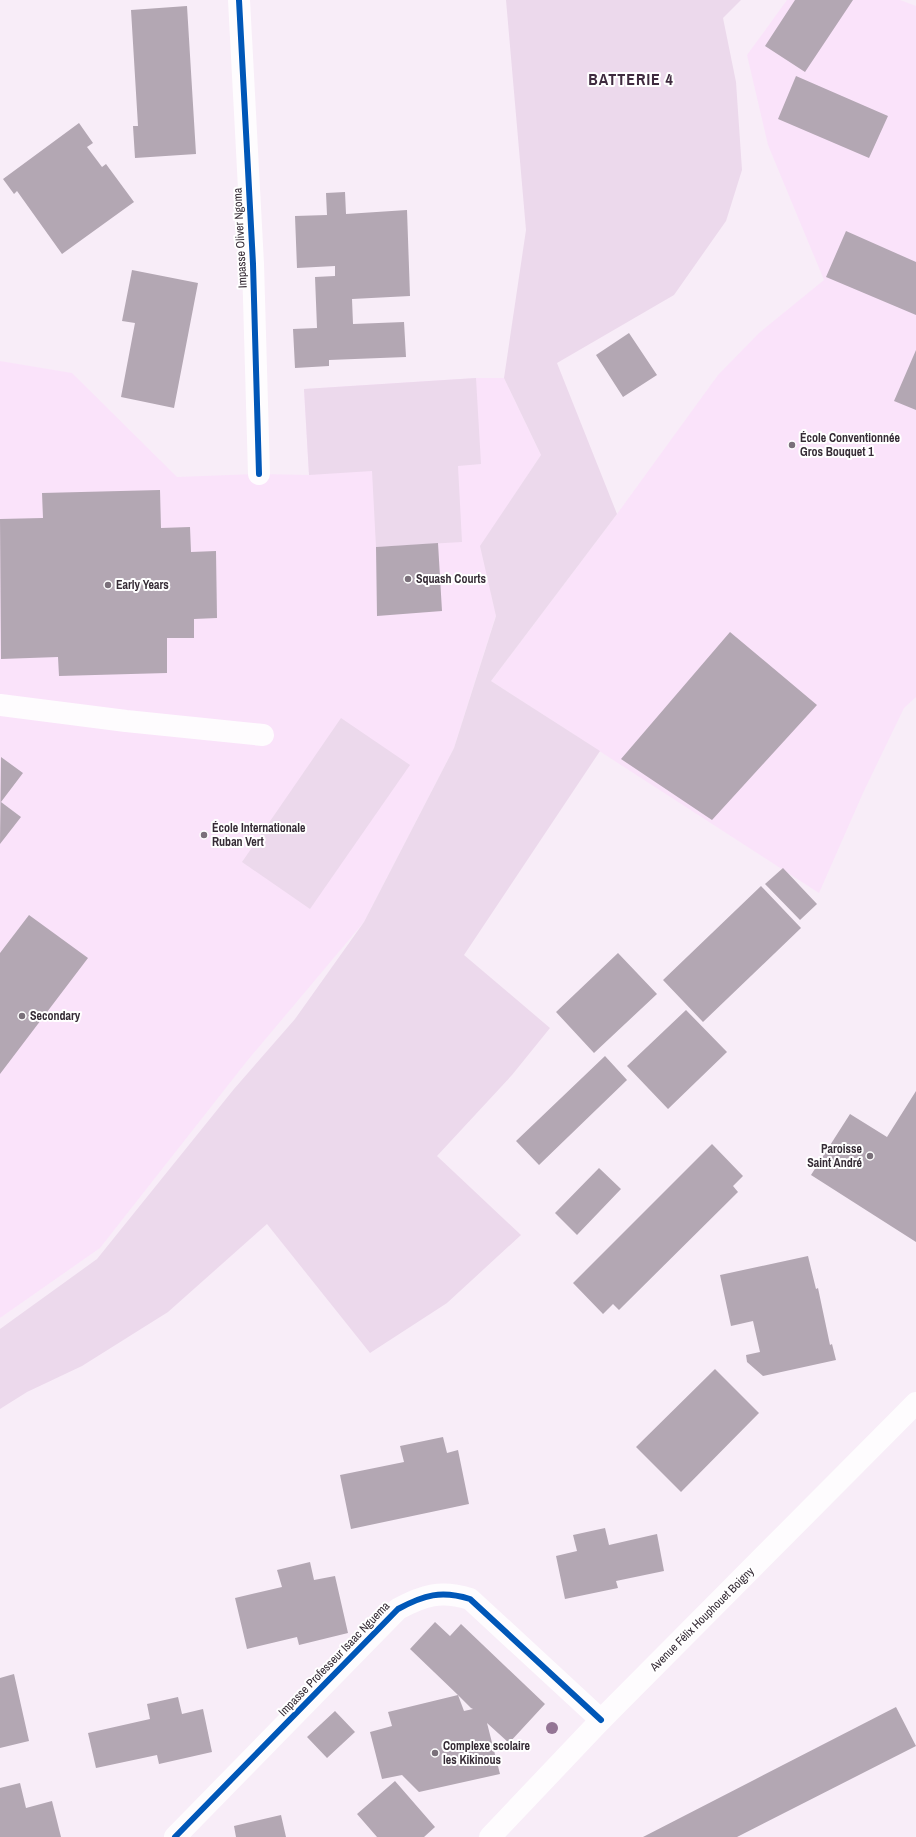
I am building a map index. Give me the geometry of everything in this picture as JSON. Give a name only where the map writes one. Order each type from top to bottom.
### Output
[{"type":"street","name":"Impasse Oliver Ngoma","points":[[239,0],[253,264],[259,474]]},
{"type":"street","points":[[0,705],[126,722],[263,735]]},
{"type":"street","name":"Avenue Félix Houphouet Boigny","points":[[499,1834],[600,1720],[916,1403]]},
{"type":"street","name":"Impasse Professeur Isaac Nguema","points":[[175,1837],[398,1609],[413,1601],[432,1595],[453,1593],[470,1599],[600,1720]]},
{"type":"shaded area","points":[[506,0],[741,0],[723,18],[736,82],[742,170],[726,221],[674,295],[557,363],[617,514],[491,681],[600,751],[464,955],[550,1028],[512,1075],[437,1156],[521,1235],[447,1303],[370,1353],[267,1224],[168,1312],[82,1366],[27,1392],[0,1409],[0,1329],[97,1259],[234,1089],[295,1019],[364,922],[454,748],[496,616],[480,546],[541,455],[504,378],[526,230]]},
{"type":"shaded area","name":"École Conventionnée Gros Bouquet 1","points":[[787,0],[900,0],[916,6],[916,697],[904,708],[863,793],[819,893],[491,681],[617,514],[718,375],[759,333],[824,280],[768,145],[747,55]]},
{"type":"shaded area","name":"École Internationale Ruban Vert","points":[[0,361],[72,373],[177,477],[259,474],[309,475],[304,389],[476,378],[504,378],[541,455],[481,546],[496,615],[454,748],[364,922],[247,1061],[100,1248],[0,1318]]},
{"type":"shaded area","points":[[476,378],[481,464],[458,466],[462,542],[376,547],[372,471],[309,475],[304,389]]},
{"type":"shaded area","points":[[341,718],[410,765],[310,909],[242,862]]},
{"type":"building","points":[[795,0],[853,0],[805,72],[765,46]]},
{"type":"building","points":[[187,6],[196,154],[135,158],[133,126],[138,126],[131,10]]},
{"type":"building","points":[[796,76],[888,116],[869,158],[778,119]]},
{"type":"building","points":[[79,123],[93,143],[87,147],[102,167],[106,164],[134,202],[62,254],[17,191],[14,194],[3,179]]},
{"type":"building","points":[[345,192],[346,214],[407,210],[410,296],[352,299],[353,324],[404,322],[406,357],[329,360],[329,366],[295,368],[293,329],[317,328],[315,277],[335,276],[335,266],[297,268],[295,216],[327,215],[326,193]]},
{"type":"building","points":[[846,231],[916,262],[916,315],[826,277]]},
{"type":"building","points":[[132,270],[198,283],[174,408],[121,397],[135,323],[122,321]]},
{"type":"building","points":[[629,333],[657,375],[623,397],[596,355]]},
{"type":"building","points":[[916,350],[916,410],[894,401]]},
{"type":"building","name":"Early Years","points":[[160,490],[161,528],[190,527],[191,552],[216,551],[217,618],[194,619],[194,638],[167,638],[167,673],[59,676],[58,657],[1,659],[0,519],[43,518],[42,493]]},
{"type":"building","name":"Squash Courts","points":[[438,543],[442,611],[377,616],[376,547]]},
{"type":"building","points":[[730,632],[817,705],[712,820],[621,759]]},
{"type":"building","points":[[1,757],[23,773],[1,802],[21,817],[0,844]]},
{"type":"building","points":[[783,868],[817,904],[800,920],[765,884]]},
{"type":"building","points":[[761,886],[801,928],[703,1022],[663,980]]},
{"type":"building","name":"Secondary","points":[[29,915],[88,958],[0,1074],[0,953]]},
{"type":"building","points":[[618,953],[657,994],[594,1053],[556,1012]]},
{"type":"building","points":[[686,1010],[727,1052],[668,1109],[627,1066]]},
{"type":"building","points":[[605,1056],[627,1080],[539,1165],[516,1141]]},
{"type":"building","name":"Paroisse Saint André","points":[[916,1091],[916,1242],[811,1175],[850,1114],[887,1137]]},
{"type":"building","points":[[712,1144],[743,1176],[733,1186],[738,1192],[619,1310],[613,1304],[603,1314],[573,1283]]},
{"type":"building","points":[[599,1168],[621,1189],[577,1235],[555,1213]]},
{"type":"building","points":[[808,1256],[816,1289],[818,1288],[830,1345],[832,1344],[836,1360],[763,1376],[747,1362],[746,1355],[760,1352],[753,1321],[731,1326],[720,1275]]},
{"type":"building","points":[[715,1369],[759,1413],[681,1492],[636,1447]]},
{"type":"building","points":[[443,1437],[447,1453],[458,1450],[469,1504],[351,1529],[340,1475],[404,1462],[400,1446]]},
{"type":"building","points":[[605,1528],[609,1545],[657,1534],[664,1571],[616,1581],[618,1588],[565,1599],[556,1556],[577,1551],[573,1535]]},
{"type":"building","points":[[310,1562],[314,1580],[335,1576],[348,1633],[299,1645],[297,1637],[247,1649],[235,1598],[282,1587],[277,1570]]},
{"type":"building","points":[[435,1622],[450,1636],[461,1624],[545,1704],[509,1743],[487,1723],[500,1774],[419,1792],[402,1775],[382,1779],[370,1732],[392,1726],[388,1712],[458,1695],[410,1649]],"holes":[[[458,1695],[473,1709],[464,1711]]]},
{"type":"building","points":[[14,1674],[29,1741],[0,1748],[0,1678]]},
{"type":"building","points":[[178,1697],[182,1714],[203,1709],[212,1752],[159,1764],[157,1755],[96,1768],[88,1733],[150,1719],[147,1704]]},
{"type":"building","points":[[896,1707],[916,1746],[737,1837],[643,1837]]},
{"type":"building","points":[[335,1711],[355,1732],[327,1758],[307,1737]]},
{"type":"building","points":[[395,1781],[435,1827],[424,1837],[377,1837],[357,1814]]},
{"type":"building","points":[[20,1783],[26,1808],[52,1801],[61,1837],[0,1837],[0,1788]]},
{"type":"building","points":[[281,1815],[286,1837],[236,1837],[234,1826]]},
{"type":"cycle path","points":[[239,0],[253,264],[259,474]]},
{"type":"cycle path","points":[[175,1837],[398,1609],[425,1597],[433,1595],[450,1595],[470,1599],[601,1720]]},
{"type":"place","name":"École Conventionnée Gros Bouquet 1","points":[[792,445]]},
{"type":"place","name":"Squash Courts","points":[[408,579]]},
{"type":"place","name":"Early Years","points":[[108,585]]},
{"type":"place","name":"École Internationale Ruban Vert","points":[[204,835]]},
{"type":"place","name":"Secondary","points":[[22,1016]]},
{"type":"place","name":"Paroisse Saint André","points":[[870,1156]]},
{"type":"place","name":"Complexe scolaire les Kikinous","points":[[435,1753]]},
{"type":"district","name":"BATTERIE 4","points":[[631,79]]}]
